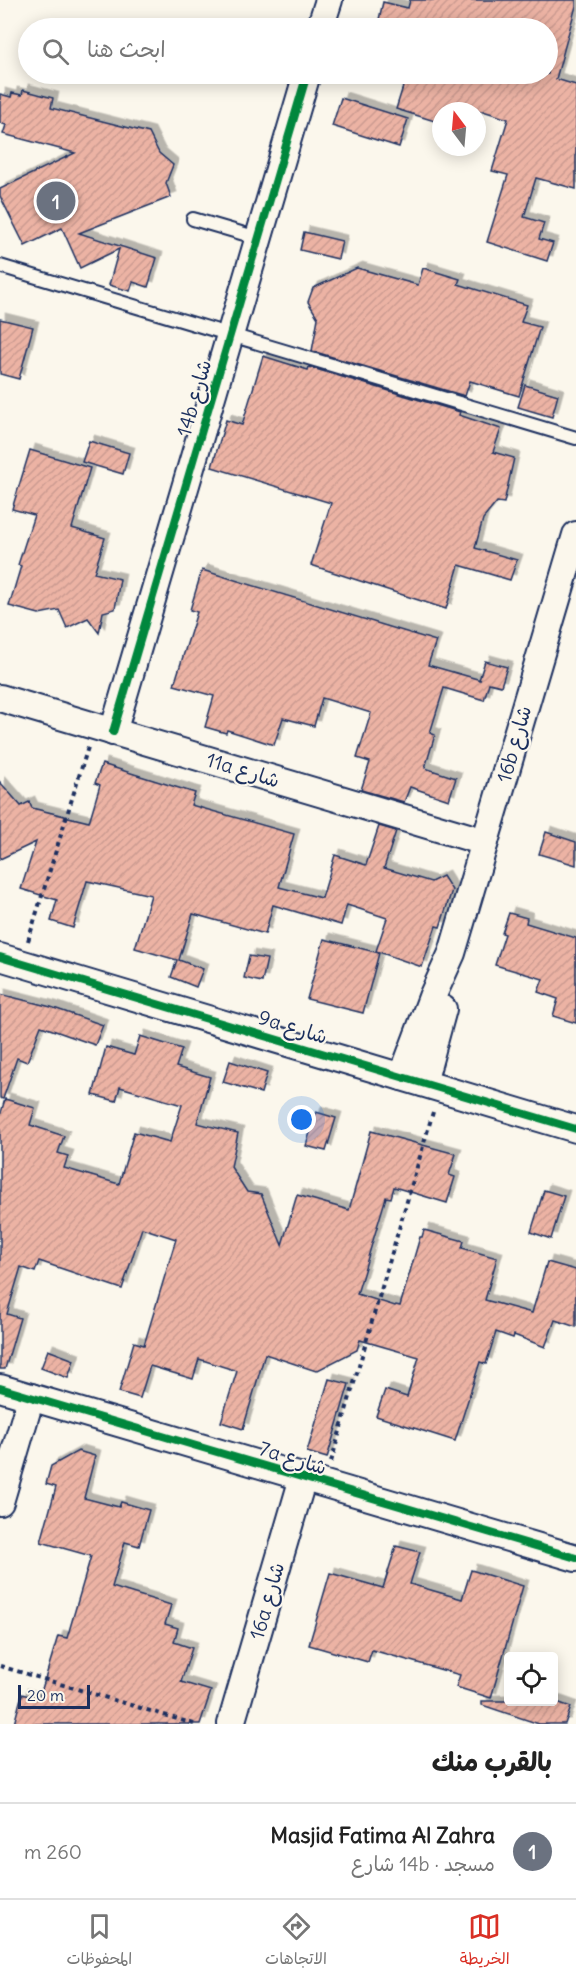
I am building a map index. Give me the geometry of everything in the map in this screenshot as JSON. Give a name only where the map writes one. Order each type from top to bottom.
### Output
[{"type":"street","points":[[323,18],[329,0]]},
{"type":"street","name":"14b شارع","points":[[104,729],[230,334],[304,84]]},
{"type":"street","name":"16b شارع","points":[[422,1083],[445,1001],[452,953],[576,535]]},
{"type":"street","name":"11a شارع","points":[[0,698],[485,843]]},
{"type":"street","name":"9a شارع","points":[[11,960],[576,1129]]},
{"type":"street","name":"7a شارع","points":[[0,1388],[576,1558]]},
{"type":"street","points":[[0,1502],[31,1397]]},
{"type":"street","name":"16a شارع","points":[[231,1724],[314,1482]]},
{"type":"lane","points":[[193,219],[258,238]]},
{"type":"lane","points":[[0,266],[576,438]]},
{"type":"path","points":[[11,960],[104,729]]},
{"type":"path","points":[[314,1482],[422,1083]]},
{"type":"path","points":[[0,1666],[194,1724]]},
{"type":"building","points":[[410,0],[576,0],[576,6],[558,72],[558,18],[379,18],[383,2],[408,8]]},
{"type":"building","points":[[558,80],[576,85],[576,189],[536,178],[524,217],[544,223],[539,239],[553,243],[547,261],[487,242],[508,175],[492,171],[508,119],[486,112],[486,102],[432,102],[432,120],[396,109],[404,84],[558,84]]},
{"type":"building","points":[[23,90],[53,98],[51,108],[149,133],[159,153],[173,165],[166,183],[171,197],[79,233],[157,258],[148,287],[133,282],[130,291],[109,285],[119,249],[80,268],[62,228],[25,246],[0,196],[0,189],[75,153],[3,134],[6,125],[0,123],[0,94],[11,97],[12,93],[22,95]]},
{"type":"building","points":[[341,98],[408,119],[399,147],[332,126]]},
{"type":"building","points":[[304,232],[342,241],[338,259],[300,250]]},
{"type":"building","points":[[357,268],[418,285],[423,268],[460,279],[458,284],[527,305],[521,322],[540,327],[519,396],[470,381],[465,396],[312,351],[318,318],[308,302],[313,288]]},
{"type":"building","points":[[0,319],[33,327],[19,379],[0,374]]},
{"type":"building","points":[[263,356],[308,370],[309,367],[460,412],[459,415],[501,429],[493,452],[514,458],[504,503],[497,502],[483,519],[475,548],[517,560],[510,580],[459,565],[446,609],[311,565],[331,503],[212,467],[226,420],[242,425]]},
{"type":"building","points":[[525,385],[558,395],[552,417],[518,407]]},
{"type":"building","points":[[89,441],[129,453],[123,474],[82,462]]},
{"type":"building","points":[[30,450],[90,468],[72,528],[105,538],[94,573],[120,579],[115,609],[103,612],[99,633],[88,618],[67,628],[59,610],[39,614],[9,606],[21,566],[18,565],[34,515],[12,509]]},
{"type":"building","points":[[202,570],[436,641],[428,665],[479,679],[485,661],[507,667],[501,686],[489,683],[484,700],[444,688],[430,733],[435,735],[425,768],[456,778],[449,800],[410,787],[404,802],[361,790],[370,762],[357,758],[371,713],[322,698],[314,726],[283,718],[274,745],[227,730],[226,733],[205,727],[214,696],[174,685],[197,612],[190,610]]},
{"type":"building","points":[[102,764],[195,793],[191,805],[294,834],[279,887],[322,898],[335,855],[366,865],[379,826],[396,831],[384,868],[431,882],[443,876],[452,890],[440,927],[436,926],[422,967],[376,951],[387,918],[347,905],[341,925],[273,905],[265,934],[193,914],[179,960],[203,969],[196,987],[171,977],[177,960],[135,948],[151,895],[87,881],[73,928],[51,921],[57,900],[21,889],[36,842],[0,859],[0,782],[21,806],[29,802],[32,808],[89,822],[100,785],[95,783]]},
{"type":"building","points":[[546,832],[576,842],[576,865],[539,854]]},
{"type":"building","points":[[509,913],[527,918],[526,923],[576,938],[576,1023],[553,1016],[558,999],[538,992],[543,979],[495,965]]},
{"type":"building","points":[[324,939],[379,953],[363,1013],[307,999]]},
{"type":"building","points":[[249,956],[267,959],[262,982],[244,978]]},
{"type":"building","points":[[0,994],[51,1007],[103,1025],[95,1045],[41,1026],[27,1062],[17,1058],[3,1099],[0,1098]]},
{"type":"building","points":[[140,1036],[182,1049],[176,1067],[210,1077],[197,1123],[238,1133],[231,1167],[247,1192],[261,1194],[282,1245],[297,1195],[349,1210],[371,1131],[456,1154],[449,1175],[455,1177],[447,1203],[394,1187],[391,1198],[386,1197],[357,1294],[400,1306],[424,1230],[464,1241],[462,1248],[497,1258],[485,1300],[532,1313],[547,1262],[576,1270],[576,1327],[555,1320],[545,1347],[514,1335],[513,1338],[496,1332],[486,1364],[480,1362],[455,1441],[376,1416],[385,1390],[407,1397],[419,1357],[360,1340],[357,1350],[316,1371],[265,1354],[243,1429],[221,1422],[237,1371],[199,1359],[193,1379],[150,1366],[140,1398],[119,1392],[134,1342],[144,1345],[176,1239],[142,1228],[122,1289],[39,1261],[35,1272],[21,1267],[7,1314],[20,1318],[5,1369],[0,1369],[0,1116],[5,1099],[35,1108],[30,1125],[64,1136],[58,1153],[68,1156],[64,1168],[119,1184],[134,1132],[170,1142],[182,1105],[120,1087],[116,1101],[93,1095],[106,1047],[134,1055]]},
{"type":"building","points":[[230,1061],[267,1073],[261,1093],[223,1082]]},
{"type":"building","points":[[316,1112],[336,1118],[326,1151],[306,1146]]},
{"type":"building","points":[[544,1190],[564,1196],[551,1239],[531,1232]]},
{"type":"building","points":[[48,1350],[74,1360],[68,1378],[41,1368]]},
{"type":"building","points":[[329,1379],[349,1384],[327,1458],[307,1452]]},
{"type":"building","points":[[78,1451],[95,1456],[84,1498],[119,1507],[121,1502],[149,1510],[139,1546],[125,1542],[112,1587],[171,1605],[165,1624],[178,1628],[174,1642],[192,1648],[181,1682],[211,1691],[200,1724],[14,1724],[22,1694],[39,1699],[58,1636],[67,1638],[91,1556],[41,1542],[56,1487],[46,1484],[51,1466]]},
{"type":"building","points":[[396,1546],[420,1552],[410,1584],[462,1599],[471,1570],[523,1586],[491,1698],[456,1687],[460,1675],[372,1650],[368,1662],[309,1645],[330,1573],[383,1588]]},
{"type":"building","points":[[482,1701],[504,1701],[504,1706],[558,1706],[558,1702],[571,1707],[565,1724],[539,1724],[482,1705]]},
{"type":"cycle path","points":[[113,732],[304,84]]},
{"type":"cycle path","points":[[0,957],[576,1129]]},
{"type":"cycle path","points":[[0,1388],[576,1558]]},
{"type":"place","name":"Masjid Fatima Al Zahra","points":[[56,201]]}]
